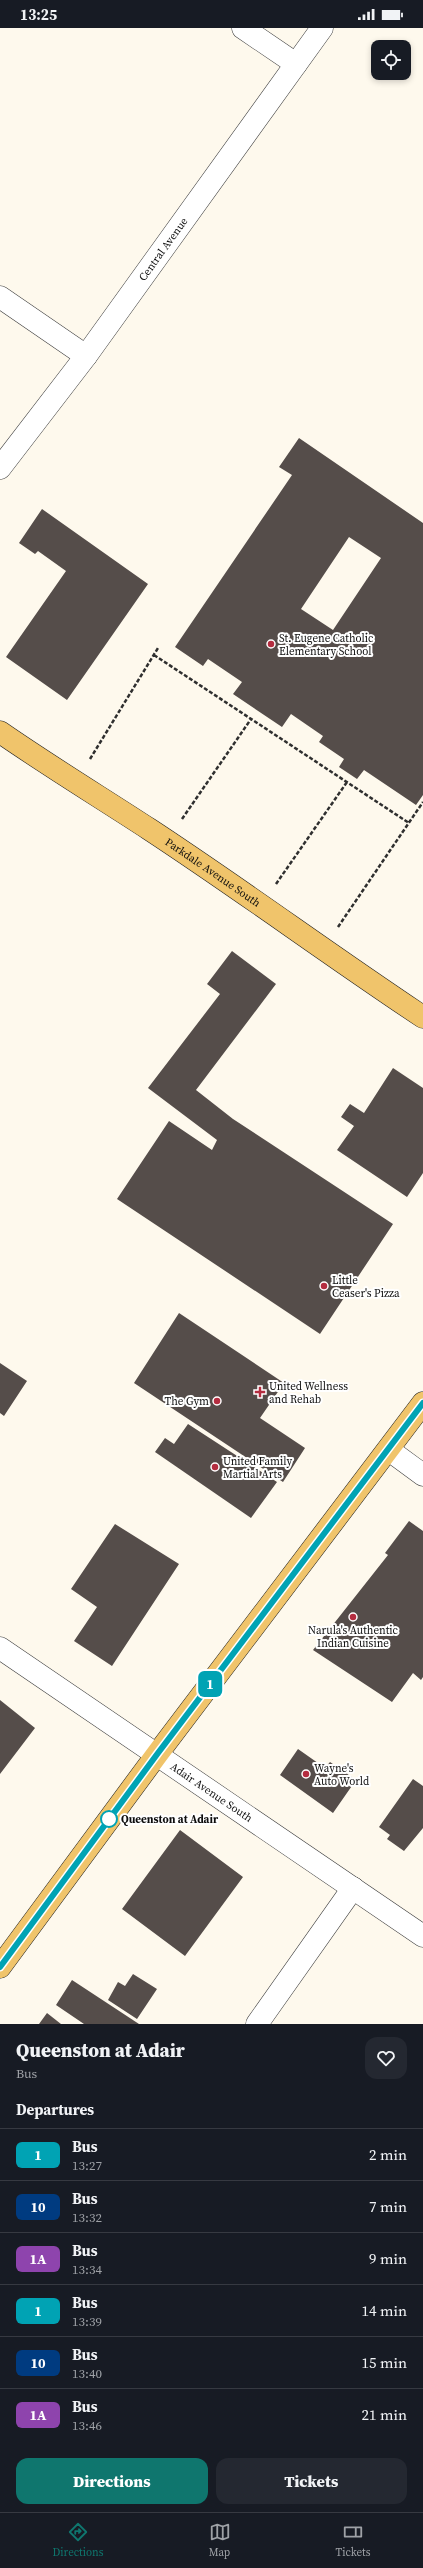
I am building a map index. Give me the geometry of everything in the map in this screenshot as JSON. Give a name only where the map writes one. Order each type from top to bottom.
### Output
[{"type":"main road","name":"Parkdale Avenue South","points":[[0,732],[75,784],[167,842],[423,1017]]},
{"type":"main road","points":[[0,1967],[158,1753],[389,1450],[423,1403]]},
{"type":"street","points":[[243,28],[296,64]]},
{"type":"street","name":"Central Avenue","points":[[0,468],[86,356],[322,28]]},
{"type":"street","points":[[0,298],[86,356]]},
{"type":"street","points":[[389,1450],[423,1475]]},
{"type":"street","name":"Adair Avenue South","points":[[0,1648],[158,1753],[423,1936]]},
{"type":"street","points":[[256,2024],[353,1888]]},
{"type":"path","points":[[75,784],[158,648]]},
{"type":"path","points":[[154,655],[409,823]]},
{"type":"path","points":[[167,842],[251,719]]},
{"type":"path","points":[[260,906],[347,782]]},
{"type":"path","points":[[323,950],[423,802]]},
{"type":"building","points":[[299,438],[423,523],[423,795],[416,805],[364,770],[357,779],[339,767],[344,759],[319,742],[323,736],[291,714],[282,727],[233,694],[242,682],[208,659],[203,666],[175,647],[292,475],[279,467]],"holes":[[[349,537],[381,558],[333,630],[301,609]]]},
{"type":"building","points":[[42,509],[148,584],[67,700],[6,657],[66,571],[38,551],[35,554],[19,543]]},
{"type":"building","points":[[232,951],[276,984],[196,1090],[233,1119],[393,1224],[320,1334],[117,1199],[169,1121],[212,1150],[217,1140],[148,1088],[220,994],[207,984]]},
{"type":"building","points":[[393,1068],[423,1088],[423,1173],[407,1197],[337,1150],[354,1126],[341,1117],[350,1104],[364,1113]]},
{"type":"building","name":"The Gym","points":[[179,1313],[284,1383],[260,1418],[305,1448],[283,1482],[134,1383]]},
{"type":"building","points":[[0,1363],[27,1381],[4,1416],[0,1413]]},
{"type":"building","name":"United Family Martial Arts","points":[[188,1424],[277,1482],[251,1518],[155,1452],[165,1438],[174,1444]]},
{"type":"building","points":[[409,1521],[423,1531],[423,1677],[421,1680],[413,1673],[392,1702],[313,1650],[388,1555],[385,1553]]},
{"type":"building","points":[[115,1524],[179,1564],[112,1666],[74,1641],[97,1607],[71,1589]]},
{"type":"building","points":[[0,1700],[35,1728],[0,1774]]},
{"type":"building","points":[[298,1749],[325,1768],[330,1762],[356,1780],[333,1813],[280,1775]]},
{"type":"building","points":[[413,1779],[423,1786],[423,1828],[404,1851],[387,1839],[390,1835],[379,1827]]},
{"type":"building","points":[[180,1830],[243,1877],[185,1956],[122,1909]]},
{"type":"building","points":[[133,1974],[157,1989],[137,2019],[108,2000],[118,1982],[125,1986]]},
{"type":"building","points":[[72,1980],[139,2024],[84,2024],[56,2005]]},
{"type":"building","points":[[47,2013],[61,2024],[39,2024]]},
{"type":"bus line","name":"1","points":[[0,1967],[158,1753],[389,1450],[423,1403]]},
{"type":"place","name":"St. Eugene Catholic Elementary School","points":[[271,644]]},
{"type":"place","name":"Little Ceaser's Pizza","points":[[324,1286]]},
{"type":"place","name":"United Wellness and Rehab","points":[[260,1392]]},
{"type":"place","name":"The Gym","points":[[217,1401]]},
{"type":"place","name":"United Family Martial Arts","points":[[215,1467]]},
{"type":"place","name":"Narula's Authentic Indian Cuisine","points":[[353,1617]]},
{"type":"place","name":"Wayne's Auto World","points":[[306,1774]]},
{"type":"place","name":"Queenston at Adair","points":[[109,1819]]}]
